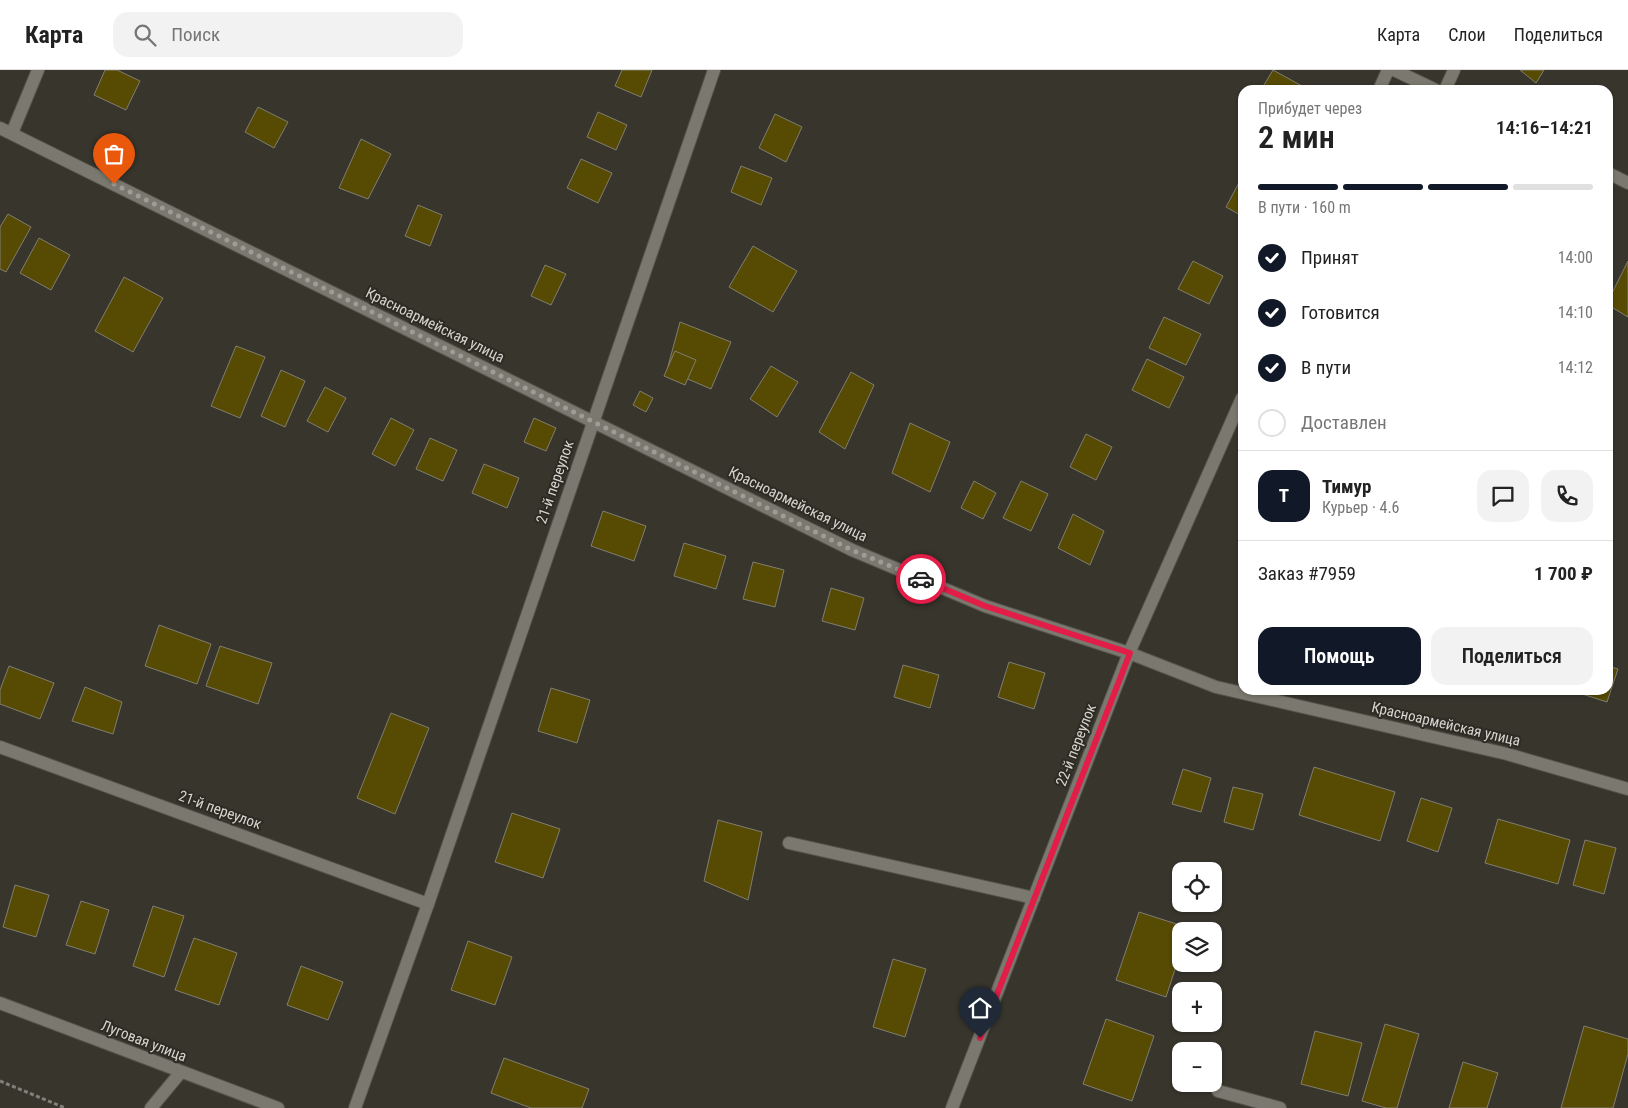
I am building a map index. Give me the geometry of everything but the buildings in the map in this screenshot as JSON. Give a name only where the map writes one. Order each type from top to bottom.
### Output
[{"type":"street","points":[[12,133],[38,70]]},
{"type":"street","name":"21-й переулок","points":[[356,1108],[428,904],[714,70]]},
{"type":"street","points":[[1381,85],[1388,70]]},
{"type":"street","points":[[1394,70],[1426,85]]},
{"type":"street","points":[[1447,85],[1454,70]]},
{"type":"street","name":"Красноармейская улица","points":[[0,128],[852,550],[985,606],[1130,653],[1216,687],[1238,692]]},
{"type":"street","points":[[1613,176],[1628,183]]},
{"type":"street","name":"22-й переулок","points":[[952,1108],[1130,653],[1238,407]]},
{"type":"street","name":"Красноармейская улица","points":[[1251,695],[1507,754],[1628,789]]},
{"type":"street","name":"21-й переулок","points":[[0,747],[428,904]]},
{"type":"street","points":[[789,843],[1034,898]]},
{"type":"street","name":"Луговая улица","points":[[0,1003],[278,1108]]},
{"type":"street","points":[[151,1108],[181,1072]]},
{"type":"street","points":[[1222,1092],[1280,1108]]},
{"type":"path","points":[[0,1081],[64,1108]]},
{"type":"way so far","points":[[114,184],[852,550],[921,579]]},
{"type":"route","points":[[921,579],[985,606],[1130,653],[980,1038]]}]
